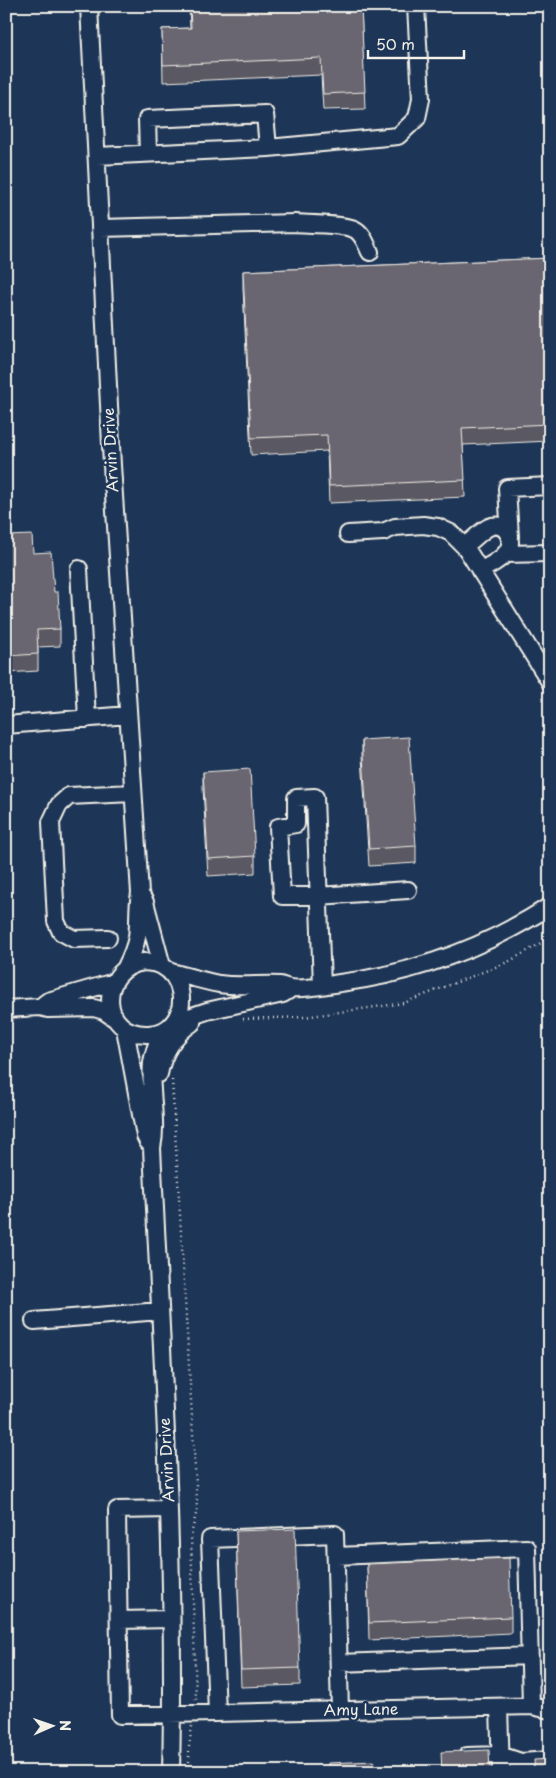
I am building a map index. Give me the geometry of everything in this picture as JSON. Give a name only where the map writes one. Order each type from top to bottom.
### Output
[{"type":"street","name":"Arvin Drive","points":[[89,6],[112,465],[140,893],[137,936],[134,949],[126,967],[114,982],[110,1000],[120,1024],[145,1136],[152,1148]]},
{"type":"street","points":[[97,156],[268,148],[398,136],[417,118],[421,99],[416,6]]},
{"type":"street","points":[[148,154],[147,119],[266,114],[268,148]]},
{"type":"street","points":[[100,228],[295,223],[324,225],[354,229],[363,237],[370,252]]},
{"type":"street","points":[[480,571],[505,554],[511,544],[507,488],[550,486]]},
{"type":"street","points":[[348,534],[383,532],[395,527],[430,526],[438,527],[451,533],[466,548],[550,682]]},
{"type":"street","points":[[466,548],[467,544],[489,528],[496,526],[502,527],[510,537]]},
{"type":"street","points":[[505,554],[550,553]]},
{"type":"street","points":[[79,569],[87,719]]},
{"type":"street","points":[[6,725],[128,716]]},
{"type":"street","points":[[108,938],[74,940],[62,932],[56,920],[51,822],[58,805],[69,796],[133,793]]},
{"type":"street","points":[[322,986],[318,896],[315,797],[296,798],[296,824],[278,827],[282,896],[318,896],[408,890]]},
{"type":"street","name":"Arvin Drive","points":[[140,893],[146,902],[166,969],[179,985],[181,1003],[174,1022]]},
{"type":"street","points":[[126,967],[134,963],[144,962],[220,984],[282,985],[291,988],[372,979],[457,955],[529,920],[550,906]]},
{"type":"street","points":[[40,1006],[48,1001],[114,982]]},
{"type":"street","points":[[6,1009],[40,1006],[48,1009],[94,1008],[104,1011],[120,1024],[143,1034],[161,1033],[174,1022],[207,1011],[283,994],[291,988]]},
{"type":"street","points":[[153,1103],[160,1069],[171,1042],[181,1031],[207,1011]]},
{"type":"street","name":"Arvin Drive","points":[[161,1033],[152,1063],[155,1135],[152,1148],[169,1509],[171,1772]]},
{"type":"street","points":[[34,1321],[160,1311]]},
{"type":"street","points":[[169,1509],[117,1510],[119,1620],[171,1618]]},
{"type":"street","points":[[217,1713],[210,1538],[335,1534],[340,1710]]},
{"type":"street","points":[[336,1556],[527,1548],[531,1706]]},
{"type":"street","name":"Amy Lane","points":[[119,1620],[120,1714],[531,1706],[550,1710]]},
{"type":"street","points":[[339,1663],[530,1656]]},
{"type":"street","points":[[499,1707],[501,1772]]},
{"type":"street","points":[[452,1757],[500,1754],[521,1767],[550,1760]]},
{"type":"path","points":[[240,1019],[304,1017],[404,1003],[508,962],[550,938]]},
{"type":"path","points":[[172,1078],[197,1501],[191,1535],[197,1697],[189,1747],[189,1772]]},
{"type":"building","points":[[190,6],[361,6],[365,92],[323,94],[321,58],[163,65],[162,29],[191,28]]},
{"type":"building","points":[[550,258],[550,424],[462,428],[465,480],[329,486],[327,435],[251,438],[243,271]]},
{"type":"building","points":[[32,535],[33,553],[51,552],[54,592],[58,592],[60,629],[37,630],[38,654],[6,656],[6,536]]},
{"type":"building","points":[[409,737],[416,846],[369,849],[362,740]]},
{"type":"building","points":[[250,769],[255,856],[208,859],[203,772]]},
{"type":"building","points":[[295,1529],[300,1668],[241,1670],[236,1531]]},
{"type":"building","points":[[509,1558],[511,1617],[369,1623],[367,1564]]},
{"type":"building","points":[[489,1750],[490,1772],[442,1772],[441,1752]]},
{"type":"building","points":[[550,1759],[550,1772],[535,1772],[534,1760]]},
{"type":"building","points":[[374,1761],[374,1772],[328,1772],[328,1763]]}]
